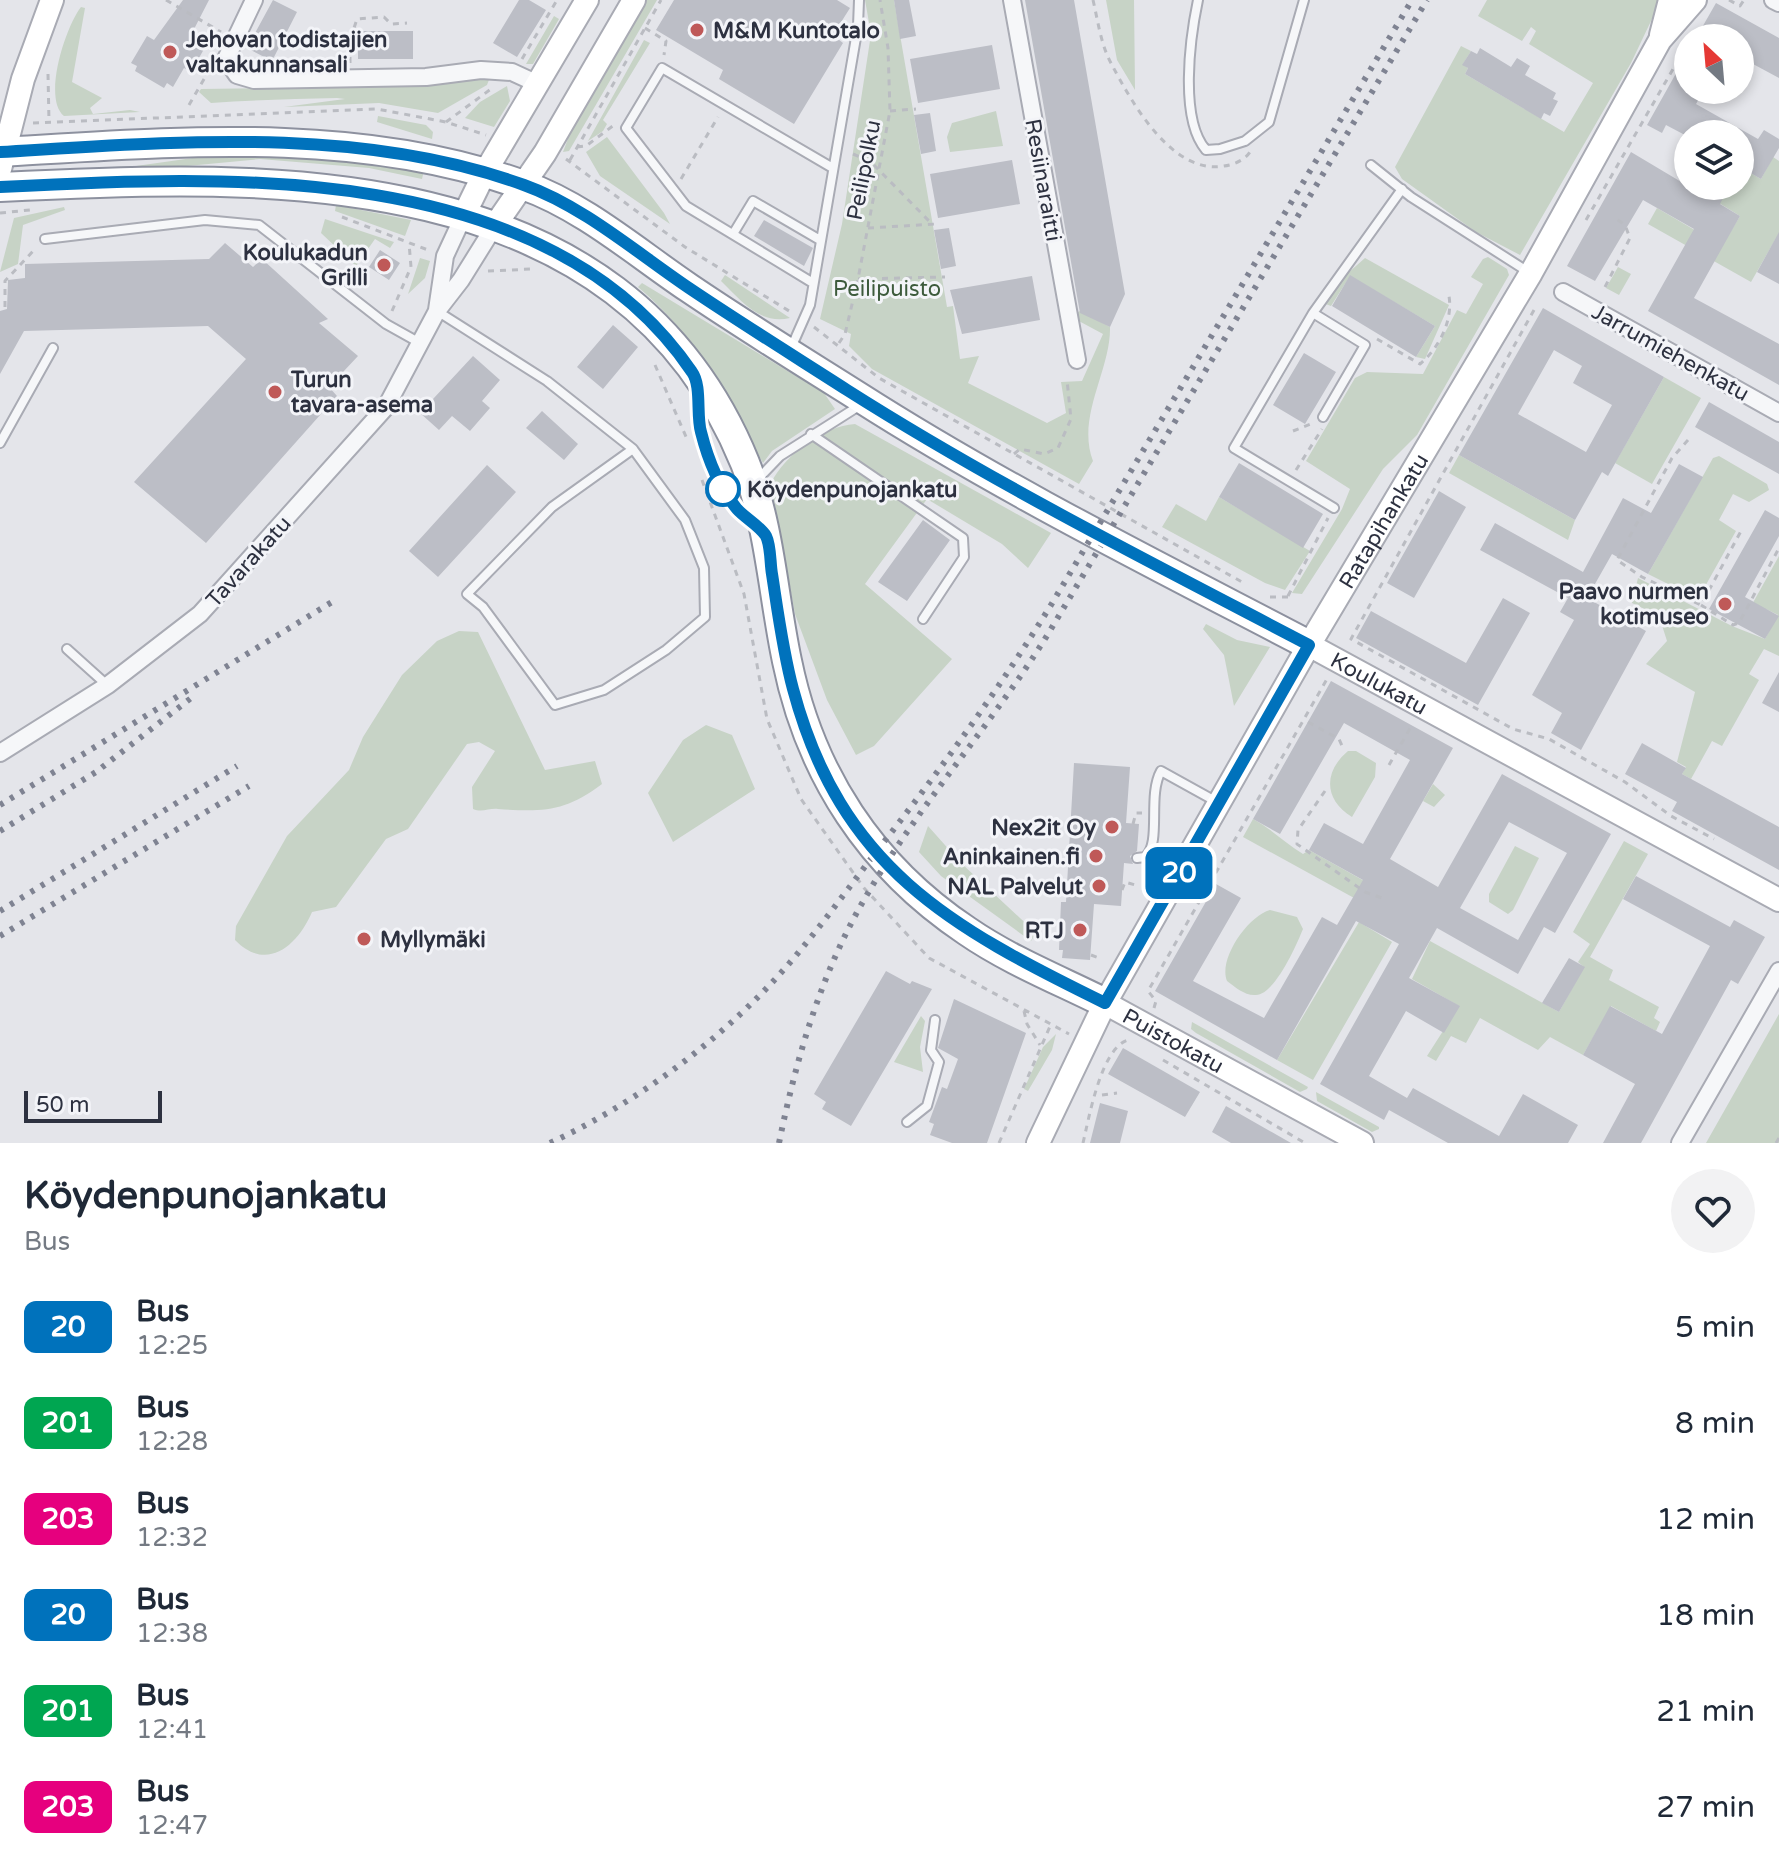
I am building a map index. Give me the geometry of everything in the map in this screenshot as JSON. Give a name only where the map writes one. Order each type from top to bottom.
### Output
[{"type":"highway","name":"Koulukatu","points":[[1,158],[282,143],[390,153],[525,185],[602,229],[866,402],[1169,572],[1309,645]]},
{"type":"highway","name":"Puistokatu","points":[[0,187],[164,179],[240,180],[357,192],[464,215],[556,252],[613,289],[666,338],[696,377],[733,436],[753,486],[766,535],[786,659],[802,719],[829,783],[850,819],[880,857],[942,913],[1003,952],[1105,1003]]},
{"type":"main road","points":[[1,158],[23,79],[52,0]]},
{"type":"main road","points":[[464,215],[484,174],[587,0]]},
{"type":"main road","points":[[494,227],[525,185],[634,0]]},
{"type":"main road","name":"Ratapihankatu","points":[[1660,40],[1670,0]]},
{"type":"main road","name":"Ratapihankatu","points":[[1038,1143],[1105,1003],[1309,645],[1531,273],[1660,40],[1695,0]]},
{"type":"main road","name":"Koulukatu","points":[[1309,645],[1779,900]]},
{"type":"main road","name":"Puistokatu","points":[[1105,1003],[1362,1143]]},
{"type":"street","points":[[254,0],[226,59],[229,69],[241,78],[426,77],[481,70],[512,72],[538,84]]},
{"type":"street","name":"Resiinaraitti","points":[[1012,0],[1077,360]]},
{"type":"street","points":[[1773,0],[1779,3]]},
{"type":"street","name":"Tavarakatu","points":[[437,311],[445,256],[464,215]]},
{"type":"street","name":"Tavarakatu","points":[[0,753],[108,685],[200,614],[386,407],[437,311],[494,227]]},
{"type":"street","name":"Jarrumiehenkatu","points":[[1563,292],[1779,413]]},
{"type":"street","points":[[1680,1143],[1779,971]]},
{"type":"lane","points":[[789,352],[805,321],[813,283],[858,26],[859,0]]},
{"type":"lane","points":[[1198,0],[1187,89],[1199,140],[1206,150],[1245,141],[1261,131],[1274,113],[1304,0]]},
{"type":"lane","points":[[813,283],[686,206],[626,128],[662,68],[831,167]]},
{"type":"lane","points":[[1371,165],[1402,189],[1531,273]]},
{"type":"lane","points":[[1334,508],[1234,448],[1313,313],[1402,189]]},
{"type":"lane","points":[[733,234],[753,201],[820,240]]},
{"type":"lane","points":[[45,239],[205,220],[259,225],[386,324],[420,343]]},
{"type":"lane","points":[[437,311],[547,381],[633,449],[685,520],[704,568],[705,617],[666,650],[604,690],[555,705],[483,607],[467,594],[552,507],[633,449]]},
{"type":"lane","points":[[1313,313],[1365,345],[1323,417]]},
{"type":"lane","points":[[0,443],[53,348]]},
{"type":"lane","points":[[696,377],[696,413],[719,482],[738,510],[766,535]]},
{"type":"lane","points":[[753,486],[780,456],[866,402]]},
{"type":"lane","points":[[811,434],[963,538],[964,557],[923,619]]},
{"type":"lane","points":[[67,649],[108,685]]},
{"type":"lane","points":[[1137,858],[1145,857],[1152,847],[1153,785],[1161,771],[1219,804]]},
{"type":"lane","points":[[907,1122],[927,1106],[935,1077],[939,1062],[931,1050],[935,1020]]},
{"type":"path","points":[[166,0],[233,39]]},
{"type":"path","points":[[661,0],[570,160],[685,247],[839,343],[879,378],[1252,587]]},
{"type":"path","name":"Peilipolku","points":[[839,343],[845,334],[858,279],[890,111],[889,61],[880,0]]},
{"type":"path","points":[[1093,0],[1110,63],[1144,116],[1187,162],[1204,168],[1228,166],[1248,156],[1261,131]]},
{"type":"path","points":[[1729,0],[1740,6],[1744,0]]},
{"type":"path","points":[[350,79],[350,40],[357,19],[384,17],[391,24],[407,23]]},
{"type":"path","points":[[51,63],[47,89],[49,122],[377,109],[446,122],[482,134]]},
{"type":"path","points":[[1581,227],[1674,67]]},
{"type":"path","points":[[189,105],[208,72]]},
{"type":"path","points":[[890,111],[916,109]]},
{"type":"path","points":[[674,190],[718,117]]},
{"type":"path","points":[[577,147],[586,146],[613,125],[626,128]]},
{"type":"path","points":[[853,154],[863,157],[881,171],[934,224],[868,228]]},
{"type":"path","points":[[0,213],[24,212]]},
{"type":"path","points":[[1605,287],[1630,238],[1625,225],[1615,218]]},
{"type":"path","points":[[5,307],[2,295],[9,274],[45,239]]},
{"type":"path","points":[[386,324],[411,267],[409,243]]},
{"type":"path","points":[[858,279],[945,277]]},
{"type":"path","points":[[1420,364],[1432,354],[1446,326],[1451,309],[1449,296]]},
{"type":"path","points":[[1540,300],[1351,639],[1513,729],[1549,739],[1625,782],[1671,816],[1725,846]]},
{"type":"path","points":[[1014,454],[1020,449],[1044,454],[1058,448],[1071,419],[1067,380]]},
{"type":"path","points":[[1289,481],[1322,429],[1323,417],[1293,431]]},
{"type":"path","points":[[1688,440],[1672,458],[1617,560],[1642,577],[1701,605],[1733,625],[1739,623],[1779,548]]},
{"type":"path","points":[[1288,596],[1334,508]]},
{"type":"path","points":[[1701,605],[1741,531]]},
{"type":"path","points":[[1376,590],[1381,592]]},
{"type":"path","points":[[1265,595],[1294,597]]},
{"type":"path","points":[[1156,1001],[1148,991],[1327,678],[1337,681]]},
{"type":"path","points":[[1308,722],[1339,739],[1343,748]]},
{"type":"path","points":[[1389,765],[1412,725]]},
{"type":"path","points":[[1325,791],[1298,830],[1297,844],[1365,892],[1385,899]]},
{"type":"path","points":[[1133,824],[1136,813]]},
{"type":"path","points":[[1122,890],[1125,882],[1139,886]]},
{"type":"path","points":[[1091,955],[1099,958]]},
{"type":"path","points":[[1024,1011],[1027,1024],[1040,1045]]},
{"type":"path","points":[[999,1143],[1051,1024]]},
{"type":"path","points":[[1083,1143],[1098,1083],[1119,1045],[1129,1040]]},
{"type":"path","points":[[1155,1055],[1305,1143]]},
{"type":"path","points":[[1102,1095],[1117,1093]]},
{"type":"path","points":[[1292,1143],[1296,1138]]},
{"type":"path","points":[[1776,1143],[1779,1138]]},
{"type":"green space","points":[[645,0],[657,0],[569,151],[563,152],[572,128]]},
{"type":"green space","name":"Peilipuisto","points":[[865,0],[894,0],[947,307],[953,306],[960,359],[979,356],[968,383],[1047,423],[1066,413],[1061,382],[1082,381],[1103,334],[1077,320],[1074,314],[1080,311],[1110,327],[1109,343],[1091,411],[1089,444],[1093,461],[1079,484],[872,369],[849,346],[851,334],[820,319],[842,224],[871,34]]},
{"type":"green space","points":[[1106,0],[1134,0],[1135,90],[1117,60]]},
{"type":"green space","points":[[1487,0],[1661,0],[1631,63],[1520,255],[1476,232],[1402,179],[1395,167],[1461,46],[1471,51],[1463,64],[1468,68],[1465,74],[1564,132],[1593,83],[1529,44],[1536,31],[1531,27],[1522,41],[1478,16]]},
{"type":"green space","points":[[81,7],[85,8],[72,82],[102,98],[90,108],[93,114],[130,110],[140,112],[64,116],[58,107],[55,94],[59,62],[69,30]]},
{"type":"green space","points":[[554,16],[559,19],[533,64],[526,64]]},
{"type":"green space","points":[[644,40],[650,43],[603,120],[607,124],[603,131],[588,141]]},
{"type":"green space","points":[[490,77],[487,85],[438,113],[379,103],[284,107],[345,99],[337,98],[211,103],[199,92],[201,89],[409,86]]},
{"type":"green space","points":[[507,86],[510,101],[494,127],[465,118],[480,102]]},
{"type":"green space","points":[[996,111],[1003,146],[950,152],[947,137],[952,123]]},
{"type":"green space","points":[[378,116],[426,125],[433,132],[432,139],[377,122]]},
{"type":"green space","points":[[607,137],[670,224],[600,176],[586,152]]},
{"type":"green space","points":[[287,154],[424,170],[422,179],[369,168],[260,159],[145,170],[43,170],[136,166],[207,156]]},
{"type":"green space","points":[[1773,157],[1779,161],[1779,233],[1751,282],[1648,224],[1657,208],[1722,246],[1740,216],[1719,200],[1754,200],[1754,175],[1761,179]]},
{"type":"green space","points":[[336,205],[411,220],[405,236],[335,211]]},
{"type":"green space","points":[[64,207],[65,210],[23,225],[18,264],[0,272],[14,218]]},
{"type":"green space","points":[[325,219],[394,242],[390,248],[375,239],[356,266],[321,233]]},
{"type":"green space","points":[[1488,257],[1507,269],[1509,275],[1417,435],[1383,469],[1302,594],[1292,593],[1342,509],[1350,489],[1306,461],[1355,378],[1367,372],[1423,374],[1457,310],[1466,314],[1483,284],[1471,277],[1483,259]]},
{"type":"green space","points":[[420,258],[430,261],[425,278],[408,294]]},
{"type":"green space","points":[[1365,258],[1449,305],[1425,359],[1416,357],[1435,326],[1350,276],[1331,306],[1323,303],[1339,281]]},
{"type":"green space","points":[[1618,267],[1631,274],[1619,295],[1606,288]]},
{"type":"green space","points":[[725,275],[790,318],[769,318],[752,310],[721,281]]},
{"type":"green space","points":[[642,283],[824,393],[835,409],[772,451],[763,463],[695,348],[660,307],[638,287]]},
{"type":"green space","points":[[1664,377],[1701,398],[1652,484],[1615,463]]},
{"type":"green space","points":[[855,424],[1051,533],[1028,568],[1002,544],[927,499],[865,584],[952,659],[874,746],[856,755],[827,700],[795,614],[771,483],[786,462],[806,444],[830,430]]},
{"type":"green space","points":[[1459,455],[1575,520],[1568,540],[1449,473]]},
{"type":"green space","points":[[1719,456],[1767,484],[1769,490],[1749,502],[1733,494],[1719,520],[1736,531],[1698,599],[1648,574],[1713,458]]},
{"type":"green space","points":[[1219,497],[1310,551],[1285,590],[1265,583],[1162,527],[1176,504],[1206,521]]},
{"type":"green space","points":[[1779,556],[1779,656],[1764,649],[1749,674],[1759,680],[1722,746],[1712,741],[1691,779],[1682,774],[1686,767],[1677,762],[1695,692],[1646,664],[1667,641],[1659,616],[1632,603],[1638,578],[1732,626],[1765,639],[1778,615],[1766,609],[1762,616],[1750,608]]},
{"type":"green space","points":[[1206,624],[1237,640],[1270,647],[1234,706],[1224,655],[1203,629]]},
{"type":"green space","points":[[459,631],[478,632],[545,770],[595,761],[602,784],[576,800],[553,808],[476,810],[473,809],[472,787],[495,751],[479,742],[467,744],[408,829],[386,839],[336,907],[312,912],[299,935],[280,951],[259,954],[247,950],[235,940],[236,926],[287,836],[349,770],[363,737],[402,675],[437,641]]},
{"type":"green space","points":[[706,725],[732,735],[755,789],[673,842],[648,793],[683,740]]},
{"type":"green space","points":[[1348,751],[1356,751],[1376,763],[1375,777],[1352,817],[1336,802],[1330,786],[1334,768]]},
{"type":"green space","points":[[1433,784],[1445,795],[1434,807],[1423,801]]},
{"type":"green space","points":[[1253,819],[1303,854],[1309,850],[1375,887],[1365,904],[1243,837]]},
{"type":"green space","points":[[928,826],[961,863],[1036,933],[1031,941],[941,876],[919,852]]},
{"type":"green space","points":[[1624,841],[1648,854],[1590,957],[1613,970],[1609,980],[1659,1007],[1654,1018],[1660,1022],[1656,1031],[1611,1006],[1583,1055],[1550,1037],[1538,1050],[1480,1018],[1466,1043],[1451,1036],[1436,1061],[1427,1056],[1459,1006],[1412,979],[1430,941],[1559,1012],[1584,967],[1578,962],[1590,944],[1573,932]]},
{"type":"green space","points":[[1515,846],[1539,858],[1513,910],[1508,914],[1489,902],[1489,894]]},
{"type":"green space","points":[[1270,910],[1297,917],[1303,929],[1284,968],[1270,987],[1263,993],[1248,994],[1227,981],[1227,961],[1244,929]]},
{"type":"green space","points":[[1359,922],[1392,942],[1313,1080],[1277,1060]]},
{"type":"green space","points":[[1779,1014],[1779,1143],[1706,1143]]},
{"type":"green space","points":[[921,1016],[925,1021],[920,1047],[923,1072],[894,1062]]},
{"type":"green space","points":[[1192,1022],[1307,1089],[1300,1092],[1196,1033],[1191,1029]]},
{"type":"green space","points":[[1056,1034],[1052,1050],[1028,1091],[1024,1089],[1043,1047]]},
{"type":"green space","points":[[1316,1092],[1379,1129],[1372,1132],[1317,1101]]},
{"type":"building","name":"Jehovan todistajien valtakunnansali","points":[[183,0],[209,0],[192,33],[208,42],[191,72],[184,68],[173,87],[167,83],[164,88],[135,71],[137,66],[131,63],[147,36],[154,40]]},
{"type":"building","points":[[273,0],[297,12],[272,61],[247,48]]},
{"type":"building","points":[[519,0],[529,0],[546,10],[517,57],[493,43]]},
{"type":"building","points":[[674,0],[837,0],[850,8],[833,35],[843,43],[794,124],[719,79],[723,70],[656,30]]},
{"type":"building","points":[[894,0],[909,0],[916,36],[900,39]]},
{"type":"building","points":[[1025,0],[1074,0],[1125,294],[1110,327],[1080,313]]},
{"type":"building","points":[[1716,3],[1754,24],[1704,24]]},
{"type":"building","points":[[1754,24],[1779,38],[1779,78],[1754,65]]},
{"type":"building","points":[[358,31],[413,31],[413,59],[358,59]]},
{"type":"building","points":[[992,45],[1000,89],[918,103],[910,59]]},
{"type":"building","points":[[1480,48],[1511,67],[1517,58],[1530,66],[1525,75],[1556,93],[1553,99],[1558,101],[1550,116],[1544,113],[1541,119],[1465,74],[1468,68],[1462,65],[1471,51],[1477,54]]},
{"type":"building","points":[[1674,77],[1674,104],[1696,104],[1724,120],[1674,120],[1674,129],[1666,125],[1662,133],[1647,125]]},
{"type":"building","points":[[930,113],[936,151],[921,154],[914,115]]},
{"type":"building","points":[[1764,130],[1779,139],[1779,148],[1761,179],[1754,175],[1754,137],[1758,139]]},
{"type":"building","points":[[1631,152],[1674,178],[1674,200],[1722,200],[1720,204],[1740,216],[1694,298],[1779,344],[1779,385],[1648,311],[1694,229],[1643,200],[1595,281],[1567,266]]},
{"type":"building","points":[[1012,160],[1020,204],[938,218],[930,174]]},
{"type":"building","points":[[764,220],[813,248],[804,266],[754,236]]},
{"type":"building","points":[[949,228],[956,266],[941,269],[934,230]]},
{"type":"building","points":[[1779,232],[1779,284],[1757,272]]},
{"type":"building","name":"Turun tavara-asema","points":[[225,243],[253,267],[262,259],[328,319],[319,323],[358,356],[329,387],[337,396],[206,543],[134,482],[246,359],[208,326],[24,331],[0,374],[0,311],[7,309],[8,280],[25,278],[25,264],[209,259]]},
{"type":"building","name":"Koulukadun Grilli","points":[[380,250],[400,263],[389,280],[369,267]]},
{"type":"building","points":[[1350,275],[1435,326],[1416,357],[1332,306]]},
{"type":"building","points":[[1032,276],[1040,320],[962,334],[950,290]]},
{"type":"building","points":[[1543,308],[1664,377],[1608,476],[1602,472],[1575,520],[1459,455]],"holes":[[[1554,350],[1582,366],[1573,383],[1612,405],[1586,452],[1518,414]]]},
{"type":"building","points":[[613,325],[638,347],[603,389],[577,367]]},
{"type":"building","points":[[1304,353],[1336,372],[1305,424],[1273,405]]},
{"type":"building","points":[[473,356],[500,380],[482,401],[490,408],[470,431],[452,416],[439,430],[420,413]]},
{"type":"building","points":[[1709,402],[1779,442],[1779,474],[1695,427]]},
{"type":"building","points":[[542,411],[578,444],[564,460],[526,428]]},
{"type":"building","points":[[1239,463],[1323,514],[1303,548],[1219,497]]},
{"type":"building","points":[[1679,464],[1703,477],[1648,574],[1612,554],[1587,598],[1646,631],[1581,750],[1551,733],[1562,713],[1532,695],[1574,620],[1560,612],[1568,598],[1480,550],[1495,523],[1583,572],[1623,498],[1651,513]]},
{"type":"building","points":[[487,465],[516,492],[438,577],[409,551]]},
{"type":"building","points":[[1439,491],[1466,507],[1414,598],[1387,583]]},
{"type":"building","points":[[1765,510],[1779,518],[1779,536],[1745,597],[1779,616],[1765,639],[1709,609]]},
{"type":"building","points":[[923,520],[950,540],[907,601],[878,582]]},
{"type":"building","points":[[1503,598],[1530,613],[1478,705],[1356,638],[1371,611],[1466,663]]},
{"type":"building","points":[[1779,672],[1779,712],[1762,703]]},
{"type":"building","points":[[1331,681],[1453,748],[1390,859],[1438,887],[1502,774],[1611,834],[1555,933],[1544,927],[1518,974],[1437,928],[1409,978],[1460,1006],[1444,1033],[1406,1011],[1369,1076],[1407,1098],[1413,1088],[1499,1136],[1523,1094],[1578,1125],[1568,1143],[1448,1143],[1389,1110],[1384,1120],[1320,1084],[1399,944],[1356,921],[1277,1060],[1155,991],[1216,884],[1241,898],[1193,981],[1264,1018],[1322,917],[1337,925],[1363,880],[1309,850],[1324,823],[1363,844],[1410,760],[1344,723],[1280,834],[1253,819]],"holes":[[[1509,822],[1567,853],[1518,940],[1460,908]]]},
{"type":"building","points":[[1642,743],[1686,768],[1682,774],[1779,827],[1779,870],[1672,811],[1677,802],[1625,774]]},
{"type":"building","points":[[1074,763],[1130,767],[1126,823],[1139,824],[1137,851],[1130,856],[1133,864],[1124,863],[1121,906],[1094,904],[1090,960],[1062,958],[1063,950],[1059,950],[1061,902],[1066,902]]},
{"type":"building","points":[[1636,876],[1730,927],[1734,920],[1765,937],[1738,984],[1731,980],[1641,1143],[1603,1143],[1635,1084],[1583,1055],[1610,1006],[1662,1034],[1710,946],[1623,899]]},
{"type":"building","points":[[1569,958],[1585,967],[1559,1012],[1542,1003]]},
{"type":"building","points":[[886,971],[910,984],[912,981],[932,989],[851,1126],[822,1109],[826,1102],[814,1094]]},
{"type":"building","points":[[954,999],[1026,1033],[987,1143],[952,1143],[930,1135],[934,1124],[929,1122],[942,1087],[947,1089],[958,1059],[938,1048]]},
{"type":"building","points":[[1123,1048],[1200,1092],[1185,1117],[1108,1074]]},
{"type":"building","points":[[1100,1103],[1128,1111],[1120,1143],[1090,1143]]},
{"type":"building","points":[[1226,1106],[1291,1143],[1231,1143],[1212,1132]]},
{"type":"railway","points":[[550,1143],[647,1088],[735,1019],[799,952],[925,788],[990,698],[1051,605],[1412,0]]},
{"type":"railway","points":[[779,1143],[794,1078],[824,983],[868,893],[1048,634],[1427,0]]},
{"type":"railway","points":[[0,805],[332,602]]},
{"type":"railway","points":[[0,831],[96,772],[195,695]]},
{"type":"railway","points":[[0,911],[237,766]]},
{"type":"railway","points":[[0,936],[249,786]]},
{"type":"bus line","name":"20","points":[[0,152],[230,143],[330,145],[412,157],[525,185],[602,229],[866,402],[1169,572],[1309,645],[1105,1003],[1003,952],[942,913],[880,857],[850,819],[813,749],[793,690],[766,535],[738,510],[719,482],[696,413],[696,377],[666,338],[613,289],[556,252],[464,215],[357,192],[240,180],[164,179],[0,187]]},
{"type":"place","name":"M&M Kuntotalo","points":[[697,30]]},
{"type":"place","name":"Jehovan todistajien valtakunnansali","points":[[170,52]]},
{"type":"place","name":"Koulukadun Grilli","points":[[384,265]]},
{"type":"place","name":"Turun tavara-asema","points":[[275,392]]},
{"type":"place","name":"Köydenpunojankatu","points":[[723,489]]},
{"type":"place","name":"Paavo nurmen kotimuseo","points":[[1725,604]]},
{"type":"place","name":"Nex2it Oy","points":[[1112,827]]},
{"type":"place","name":"Aninkainen.fi","points":[[1096,856]]},
{"type":"place","name":"NAL Palvelut","points":[[1099,886]]},
{"type":"place","name":"RTJ","points":[[1080,930]]},
{"type":"place","name":"Myllymäki","points":[[364,939]]}]
